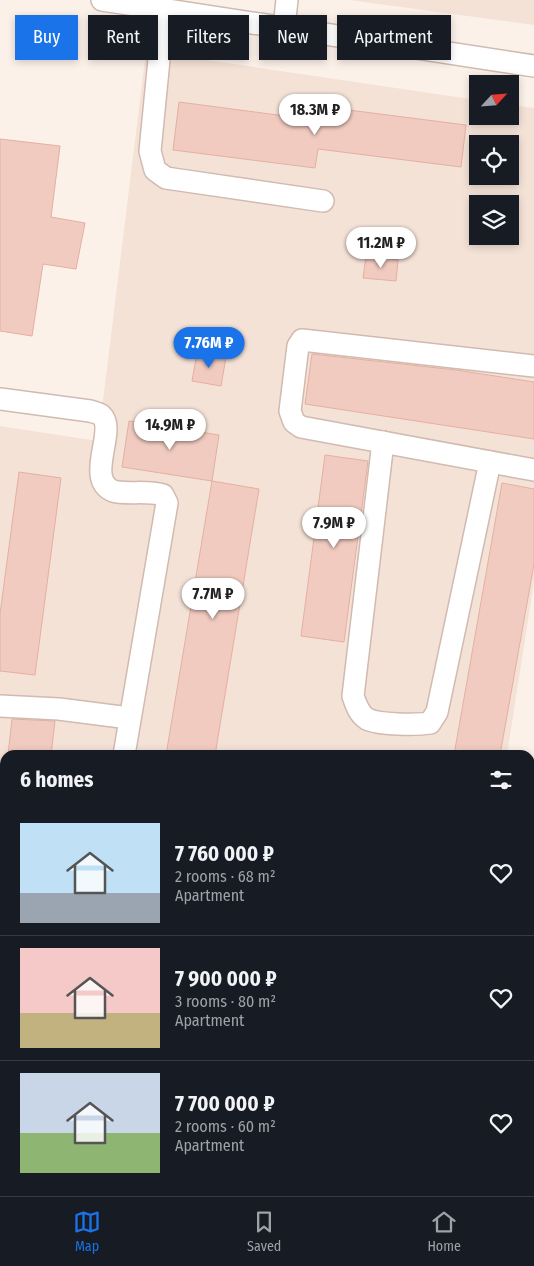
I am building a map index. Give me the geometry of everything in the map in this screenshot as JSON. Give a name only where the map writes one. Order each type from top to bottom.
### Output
[{"type":"street","points":[[102,0],[259,24]]},
{"type":"street","points":[[286,15],[288,0]]},
{"type":"street","points":[[164,9],[150,151],[155,170],[166,178],[323,201]]},
{"type":"street","points":[[327,35],[534,66]]},
{"type":"street","points":[[534,366],[310,339],[302,340],[298,346],[290,412],[294,422],[301,427],[534,470]]},
{"type":"street","points":[[0,399],[90,411],[101,415],[106,422],[101,472],[104,483],[114,491],[154,492],[163,495],[167,503],[125,750]]},
{"type":"street","points":[[383,442],[353,696],[357,709],[368,719],[414,726],[430,723],[437,712],[490,462]]},
{"type":"street","points":[[0,706],[59,709],[130,718]]},
{"type":"shaded area","points":[[349,0],[534,0],[534,25]]},
{"type":"shaded area","points":[[158,53],[168,54],[168,60],[207,60],[469,99],[469,125],[519,125],[519,106],[534,108],[534,582],[508,750],[0,750],[0,426],[98,441],[145,60],[158,60]]},
{"type":"building","points":[[179,102],[323,121],[325,107],[466,125],[461,167],[318,149],[315,168],[173,150]]},
{"type":"building","points":[[0,139],[60,146],[51,217],[85,223],[76,269],[43,264],[32,336],[0,331]]},
{"type":"building","points":[[366,256],[398,260],[396,281],[363,278]]},
{"type":"building","points":[[197,353],[226,357],[221,386],[192,381]]},
{"type":"building","points":[[312,354],[456,370],[534,382],[534,439],[305,404]]},
{"type":"building","points":[[129,421],[219,435],[212,481],[122,467]]},
{"type":"building","points":[[325,455],[368,461],[344,642],[301,636]]},
{"type":"building","points":[[19,472],[61,478],[35,675],[0,671],[0,614]]},
{"type":"building","points":[[212,481],[259,489],[216,750],[167,750]]},
{"type":"building","points":[[502,483],[534,489],[534,564],[501,750],[455,750]]},
{"type":"building","points":[[12,719],[55,721],[52,750],[9,750]]}]
